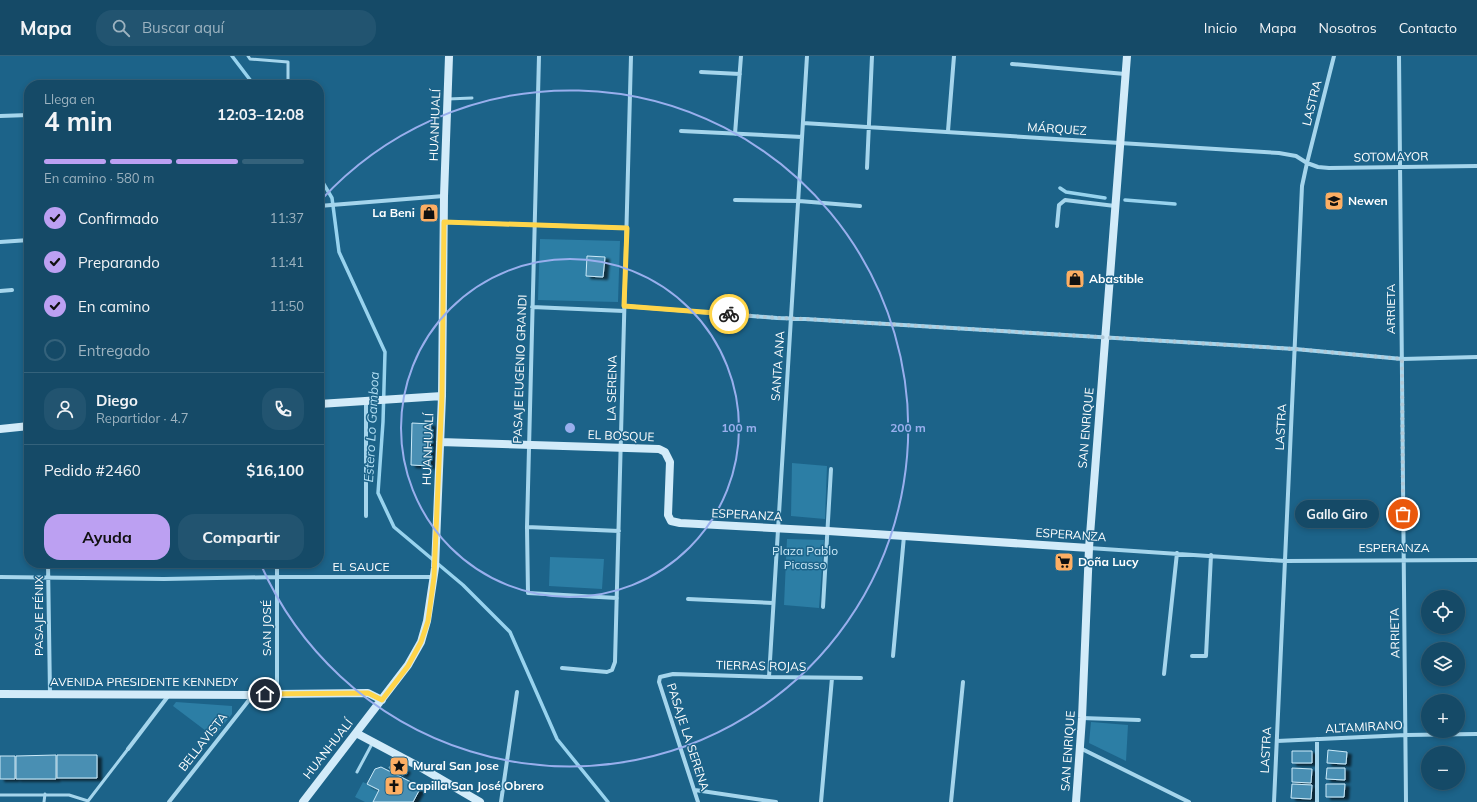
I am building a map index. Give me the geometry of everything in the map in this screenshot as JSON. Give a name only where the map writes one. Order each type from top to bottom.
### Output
[{"type":"street","name":"HUANHUALÍ","points":[[302,802],[408,666],[421,642],[428,621],[435,568],[442,396],[444,196],[449,56]]},
{"type":"street","name":"PASAJE EUGENIO GRANDI","points":[[539,56],[528,445],[528,593],[617,598]]},
{"type":"street","name":"LA SERENA","points":[[562,668],[607,672],[612,670],[615,662],[632,56]]},
{"type":"street","points":[[735,134],[741,56]]},
{"type":"street","name":"SANTA ANA","points":[[769,677],[807,56]]},
{"type":"street","points":[[867,168],[872,56]]},
{"type":"street","points":[[948,131],[954,56]]},
{"type":"street","name":"SAN ENRIQUE","points":[[1076,802],[1082,718],[1089,548],[1127,56]]},
{"type":"street","name":"LASTRA","points":[[1274,802],[1302,186],[1306,163],[1334,56]]},
{"type":"street","name":"ARRIETA","points":[[1399,56],[1406,802]]},
{"type":"street","points":[[1012,64],[1125,74]]},
{"type":"street","points":[[701,72],[740,74]]},
{"type":"street","points":[[0,116],[24,115]]},
{"type":"street","name":"MÁRQUEZ","points":[[803,123],[1279,153],[1296,156],[1306,163]]},
{"type":"street","points":[[680,130],[802,137]]},
{"type":"street","name":"SOTOMAYOR","points":[[1306,163],[1318,167],[1329,168],[1477,166]]},
{"type":"street","points":[[324,205],[444,196]]},
{"type":"street","points":[[735,200],[799,201],[860,206]]},
{"type":"street","points":[[1057,226],[1059,205],[1065,200],[1115,206]]},
{"type":"street","points":[[444,222],[627,228]]},
{"type":"street","points":[[0,242],[24,240]]},
{"type":"street","points":[[0,291],[12,290]]},
{"type":"street","points":[[532,308],[624,308],[1295,349],[1402,359],[1477,357]]},
{"type":"street","points":[[324,404],[442,396]]},
{"type":"street","points":[[366,516],[369,401]]},
{"type":"street","points":[[0,429],[24,427]]},
{"type":"street","name":"EL BOSQUE","points":[[440,442],[658,449],[668,456],[670,462],[668,515]]},
{"type":"street","points":[[823,607],[831,469]]},
{"type":"street","name":"ESPERANZA","points":[[668,515],[671,521],[680,523],[1211,555],[1285,561],[1477,560]]},
{"type":"street","points":[[527,527],[619,531]]},
{"type":"street","points":[[893,656],[904,536]]},
{"type":"street","points":[[1164,674],[1178,553]]},
{"type":"street","points":[[1192,656],[1206,656],[1211,555]]},
{"type":"street","name":"PASAJE FÉNIX","points":[[48,568],[50,694]]},
{"type":"street","name":"SAN JOSÉ","points":[[277,568],[277,694]]},
{"type":"street","name":"EL SAUCE","points":[[0,577],[164,579],[434,577]]},
{"type":"street","points":[[688,599],[773,603]]},
{"type":"street","name":"TIERRAS ROJAS","points":[[660,677],[673,674],[861,678]]},
{"type":"street","name":"PASAJE LA SERENA","points":[[660,677],[659,682],[698,802]]},
{"type":"street","points":[[821,802],[832,678]]},
{"type":"street","points":[[951,802],[963,682]]},
{"type":"street","points":[[501,802],[517,692]]},
{"type":"street","name":"AVENIDA PRESIDENTE KENNEDY","points":[[0,694],[253,695],[368,693],[382,700]]},
{"type":"street","points":[[128,749],[169,695]]},
{"type":"street","name":"BELLAVISTA","points":[[169,802],[253,695]]},
{"type":"street","points":[[1082,718],[1139,720]]},
{"type":"street","points":[[356,734],[480,802]]},
{"type":"street","name":"ALTAMIRANO","points":[[1277,741],[1406,735],[1477,734]]},
{"type":"street","points":[[1317,739],[1317,802]]},
{"type":"street","points":[[1080,748],[1189,802]]},
{"type":"street","points":[[695,790],[776,802]]},
{"type":"lane","points":[[248,56],[250,59],[288,62],[288,80]]},
{"type":"lane","points":[[448,99],[472,98]]},
{"type":"lane","points":[[357,772],[373,742]]},
{"type":"lane","points":[[0,795],[69,795],[88,800],[128,749]]},
{"type":"lane","points":[[44,802],[45,794]]},
{"type":"green space","points":[[540,239],[620,241],[618,302],[538,300]]},
{"type":"green space","name":"Plaza Pablo Picasso","points":[[792,463],[827,466],[825,519],[791,516]]},
{"type":"green space","name":"Plaza Pablo Picasso","points":[[787,539],[824,540],[819,608],[784,605]]},
{"type":"green space","points":[[550,557],[604,559],[602,589],[549,586]]},
{"type":"green space","points":[[176,702],[232,706],[232,714],[214,737],[173,706]]},
{"type":"green space","points":[[1091,722],[1128,725],[1126,761],[1089,743]]},
{"type":"green space","points":[[363,782],[379,790],[373,802],[365,802],[355,797]]},
{"type":"building","points":[[587,256],[605,257],[603,277],[586,276]]},
{"type":"building","points":[[412,423],[431,424],[430,466],[411,465]]},
{"type":"building","points":[[1328,750],[1347,752],[1346,764],[1327,763]]},
{"type":"building","points":[[1292,751],[1312,751],[1312,763],[1292,763]]},
{"type":"building","points":[[56,755],[56,779],[16,779],[16,756]]},
{"type":"building","points":[[57,755],[97,755],[97,778],[57,778]]},
{"type":"building","points":[[0,756],[15,756],[15,779],[0,779]]},
{"type":"building","points":[[392,763],[406,770],[403,775],[389,768]]},
{"type":"building","name":"Capilla San José Obrero","points":[[381,767],[421,787],[413,802],[373,802],[379,790],[367,784],[375,769]]},
{"type":"building","points":[[1292,768],[1312,769],[1311,783],[1292,782]]},
{"type":"building","points":[[1327,768],[1345,768],[1345,780],[1326,779]]},
{"type":"building","points":[[1292,784],[1312,785],[1311,799],[1291,798]]},
{"type":"building","points":[[1326,784],[1345,784],[1344,797],[1326,797]]},
{"type":"waterway","name":"Estero Lo Gamboa","points":[[232,56],[250,80]]},
{"type":"waterway","name":"Estero Lo Gamboa","points":[[324,184],[332,198],[339,252],[385,352],[383,422],[378,493],[394,527],[463,585],[510,632],[557,739],[608,802]]},
{"type":"waterway","points":[[1060,188],[1066,192],[1105,198]]},
{"type":"waterway","points":[[1125,200],[1175,204]]},
{"type":"way so far","points":[[729,314],[1295,349],[1402,359],[1403,514]]},
{"type":"place","name":"Newen","points":[[1334,201]]},
{"type":"place","name":"La Beni","points":[[429,213]]},
{"type":"place","name":"Abastible","points":[[1075,279]]},
{"type":"place","name":"Gallo Giro","points":[[1403,514]]},
{"type":"place","name":"Doña Lucy","points":[[1064,562]]},
{"type":"place","name":"Mural San Jose","points":[[399,766]]},
{"type":"place","name":"Capilla San José Obrero","points":[[394,786]]},
{"type":"route","points":[[265,694],[368,693],[382,700],[408,666],[421,642],[428,621],[435,568],[442,396],[444,222],[627,228],[624,306],[729,314]]}]
